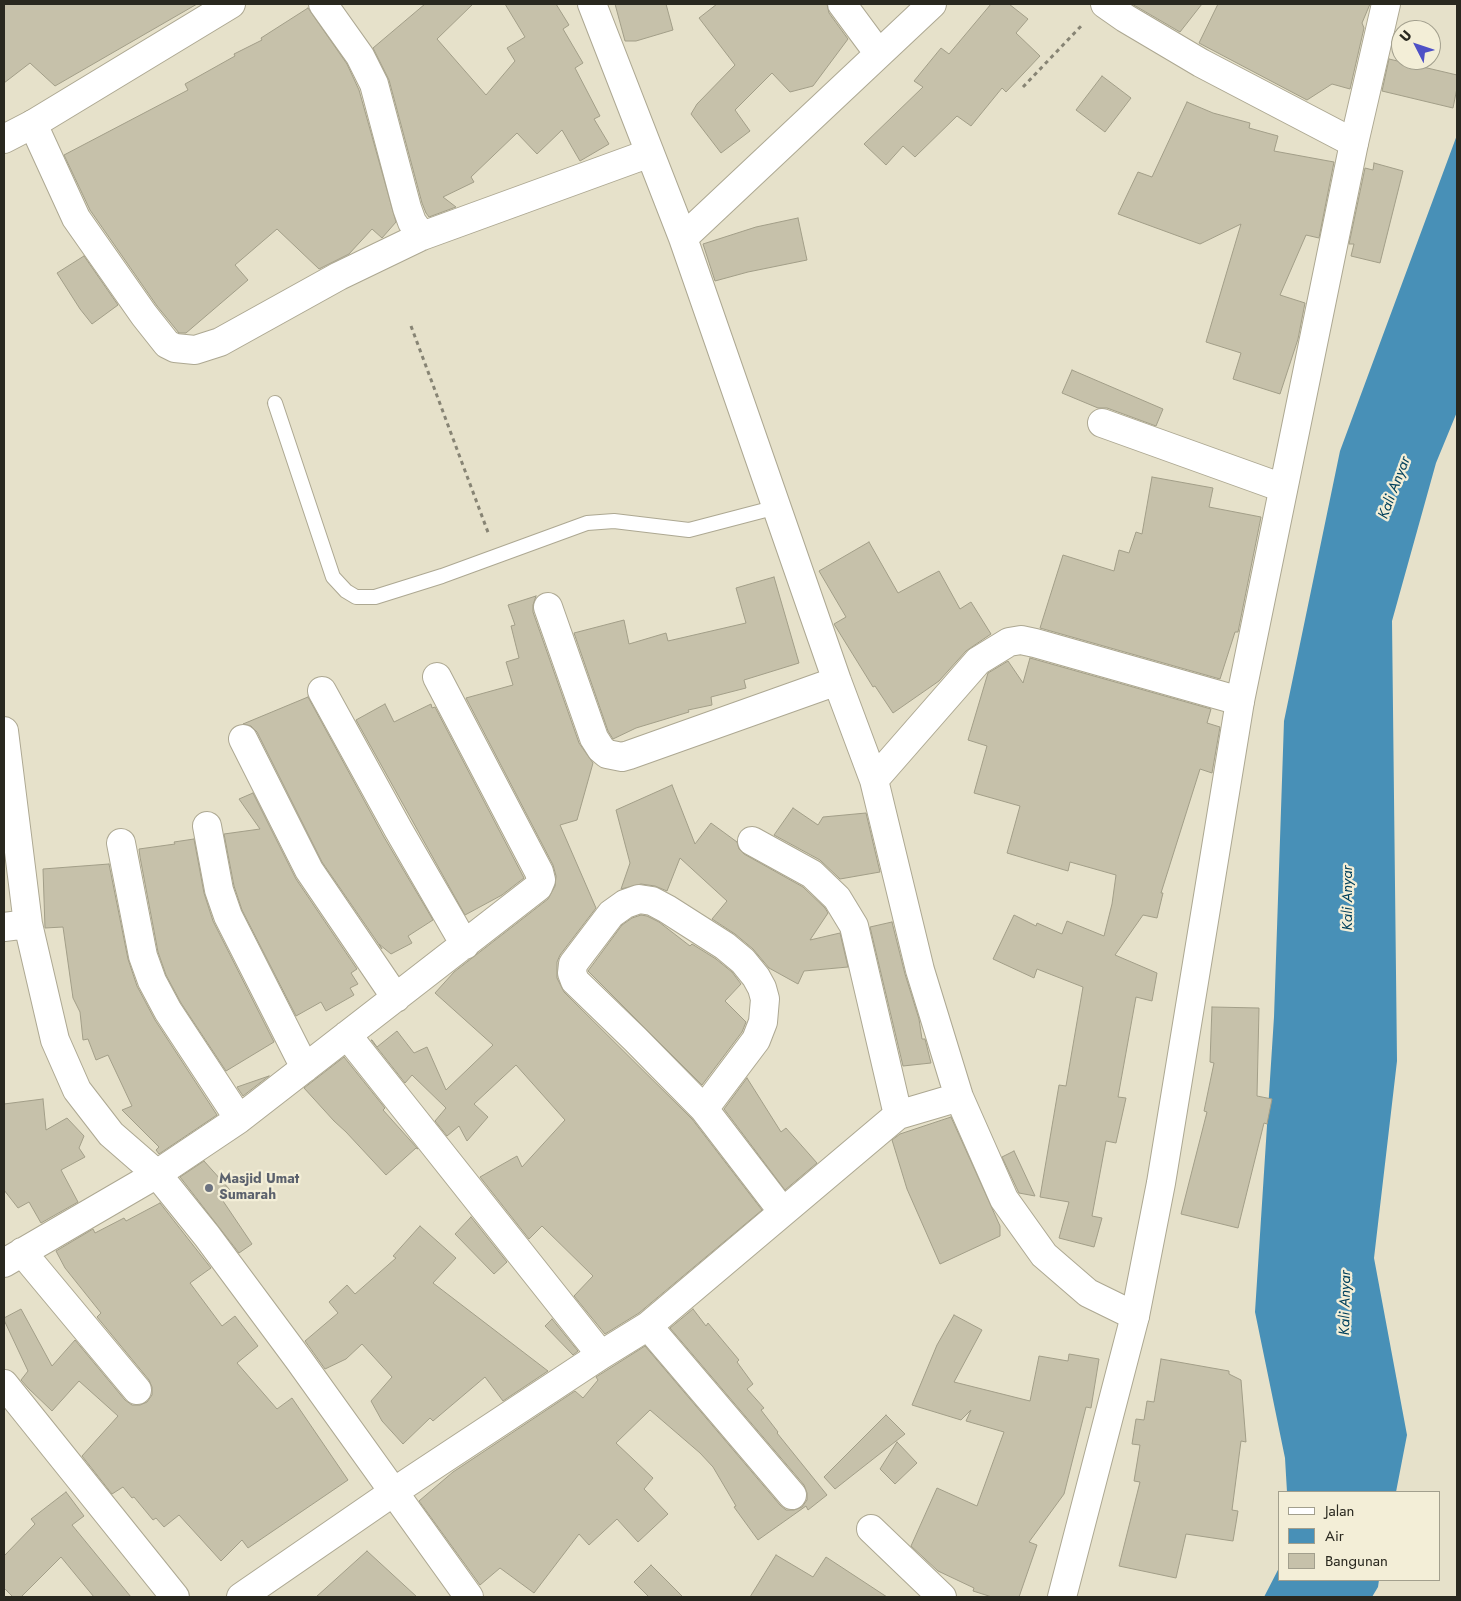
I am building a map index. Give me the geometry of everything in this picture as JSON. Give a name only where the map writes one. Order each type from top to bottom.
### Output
[{"type":"street","points":[[4,139],[33,124],[231,4]]},
{"type":"street","points":[[324,4],[360,56],[374,84],[407,208],[412,222],[422,236]]},
{"type":"street","points":[[592,4],[683,238],[874,780],[920,970],[959,1097],[1004,1200],[1044,1255],[1088,1293],[1135,1316]]},
{"type":"street","points":[[842,4],[879,54]]},
{"type":"street","points":[[683,238],[932,4]]},
{"type":"street","points":[[1062,1597],[1135,1316],[1161,1183],[1240,701],[1354,143],[1386,4]]},
{"type":"street","points":[[1097,11],[1124,18],[1201,63],[1354,143]]},
{"type":"street","points":[[33,124],[76,218],[144,315],[168,344],[175,348],[195,350],[220,342],[339,276],[422,236],[650,153]]},
{"type":"street","points":[[1102,423],[1283,488]]},
{"type":"street","points":[[548,608],[594,738],[601,749],[607,754],[622,757],[629,755],[838,681]]},
{"type":"street","points":[[874,780],[978,661],[1009,642],[1021,640],[1035,643],[1240,701]]},
{"type":"street","points":[[136,1390],[13,1258],[157,1174],[239,1119],[465,945],[538,887],[541,880],[539,872],[437,677]]},
{"type":"street","points":[[322,691],[465,945]]},
{"type":"street","points":[[4,731],[16,926],[55,1040],[77,1090],[111,1134],[157,1174],[207,1236],[299,1360],[392,1493],[469,1597]]},
{"type":"street","points":[[243,740],[308,870],[396,998]]},
{"type":"street","points":[[207,826],[219,890],[228,916],[306,1068]]},
{"type":"street","points":[[752,841],[812,874],[837,898],[854,926],[898,1115]]},
{"type":"street","points":[[121,843],[143,956],[152,981],[168,1011],[239,1119]]},
{"type":"street","points":[[704,1109],[756,1040],[763,1022],[765,999],[762,988],[743,961],[725,946],[652,900],[639,899],[625,904],[611,914],[573,964],[572,973],[575,981],[635,1038],[704,1109],[784,1212]]},
{"type":"street","points":[[347,1035],[601,1355]]},
{"type":"street","points":[[241,1597],[392,1493],[648,1326],[898,1115],[959,1097]]},
{"type":"street","points":[[648,1326],[792,1495]]},
{"type":"street","points":[[4,1384],[175,1597]]},
{"type":"street","points":[[872,1529],[942,1597]]},
{"type":"lane","points":[[275,403],[332,577],[346,592],[356,597],[375,597],[588,523],[614,521],[689,530],[777,507]]},
{"type":"path","points":[[1023,87],[1097,11]]},
{"type":"path","points":[[411,326],[497,556]]},
{"type":"water","name":"Kali Anyar","points":[[1457,135],[1457,412],[1436,463],[1392,621],[1397,1061],[1374,1258],[1407,1435],[1396,1491],[1287,1491],[1285,1458],[1255,1312],[1274,1017],[1284,721],[1340,451]]},
{"type":"water","points":[[1278,1570],[1278,1581],[1379,1581],[1378,1587],[1372,1597],[1264,1597]]},
{"type":"building","points":[[4,4],[197,4],[55,86],[30,63],[4,83]]},
{"type":"building","points":[[425,4],[473,4],[437,39],[486,95],[515,61],[507,48],[525,37],[505,4],[556,4],[569,25],[563,29],[583,63],[575,68],[600,116],[594,119],[609,144],[580,161],[562,130],[537,154],[517,133],[471,177],[474,182],[443,197],[456,207],[429,217],[422,203],[389,80],[373,48]]},
{"type":"building","points":[[615,4],[666,4],[673,30],[636,41],[625,41]]},
{"type":"building","points":[[717,4],[827,4],[829,13],[848,39],[813,86],[790,92],[772,73],[735,110],[750,131],[721,153],[691,114],[697,104],[735,65],[699,18]]},
{"type":"building","points":[[991,4],[1009,4],[1028,19],[1016,33],[1040,56],[1006,92],[1002,88],[971,126],[957,116],[915,157],[903,146],[886,165],[864,144],[923,87],[914,81],[941,48],[949,54]]},
{"type":"building","points":[[1132,4],[1202,4],[1180,32]]},
{"type":"building","points":[[1218,4],[1370,4],[1362,23],[1364,28],[1350,89],[1332,84],[1307,100],[1199,43]]},
{"type":"building","points":[[308,8],[347,64],[359,90],[396,222],[382,238],[372,229],[349,254],[319,269],[277,229],[235,265],[248,280],[186,333],[179,333],[157,306],[90,210],[64,155],[188,90],[185,84],[235,56],[234,54],[262,40],[261,38]]},
{"type":"building","points":[[1389,59],[1391,59],[1391,70],[1436,70],[1457,75],[1457,88],[1453,108],[1382,91]]},
{"type":"building","points":[[1102,76],[1131,98],[1105,132],[1076,110]]},
{"type":"building","points":[[1187,102],[1213,113],[1250,123],[1249,128],[1278,136],[1274,151],[1334,162],[1319,238],[1306,235],[1280,295],[1305,303],[1298,339],[1280,394],[1233,379],[1241,353],[1206,342],[1241,224],[1200,244],[1118,214],[1138,172],[1152,177]]},
{"type":"building","points":[[1374,163],[1403,171],[1380,263],[1351,256],[1354,244],[1349,244],[1365,168],[1373,170]]},
{"type":"building","points":[[798,218],[807,260],[715,281],[703,244],[756,227]]},
{"type":"building","points":[[84,256],[118,305],[92,324],[57,273]]},
{"type":"building","points":[[1072,370],[1163,409],[1156,426],[1107,408],[1098,408],[1062,393]]},
{"type":"building","points":[[1152,477],[1213,488],[1209,507],[1261,517],[1238,632],[1235,632],[1220,679],[1040,628],[1063,555],[1114,571],[1119,550],[1129,553],[1136,532],[1142,534]]},
{"type":"building","points":[[869,542],[898,593],[939,571],[960,609],[971,602],[991,634],[966,651],[939,681],[893,713],[875,686],[873,687],[834,624],[846,617],[819,571]]},
{"type":"building","points":[[774,577],[799,663],[744,680],[746,688],[711,697],[712,705],[688,710],[689,712],[636,728],[613,739],[608,731],[574,633],[624,620],[629,644],[666,633],[668,641],[746,623],[736,588]]},
{"type":"building","points":[[536,596],[533,612],[579,743],[593,763],[577,820],[560,825],[596,908],[560,955],[557,962],[557,978],[564,992],[692,1119],[762,1210],[639,1313],[605,1334],[574,1296],[593,1276],[542,1226],[529,1239],[480,1177],[517,1156],[522,1167],[565,1120],[516,1065],[474,1104],[488,1117],[467,1141],[459,1126],[447,1136],[435,1121],[446,1108],[412,1075],[405,1083],[371,1040],[377,1047],[397,1031],[414,1053],[427,1047],[446,1090],[493,1045],[435,993],[454,972],[548,899],[555,886],[556,876],[553,865],[466,698],[513,685],[506,662],[519,658],[511,626],[515,625],[508,605]]},
{"type":"building","points":[[1030,658],[1211,709],[1207,723],[1220,727],[1212,773],[1200,769],[1161,893],[1163,893],[1157,918],[1143,915],[1115,955],[1157,973],[1152,1001],[1136,997],[1118,1097],[1126,1098],[1116,1143],[1106,1141],[1092,1216],[1102,1218],[1094,1247],[1059,1238],[1069,1202],[1040,1197],[1059,1085],[1066,1086],[1083,987],[1037,969],[1034,978],[993,959],[1014,915],[1036,926],[1037,923],[1062,934],[1067,921],[1104,936],[1112,904],[1116,875],[1070,862],[1068,871],[1007,853],[1020,806],[974,793],[987,746],[968,740],[988,673],[1008,661],[1023,683]]},
{"type":"building","points":[[308,697],[384,837],[433,920],[408,936],[412,943],[391,954],[379,944],[382,949],[322,862],[257,732],[251,726],[243,724]]},
{"type":"building","points":[[385,704],[394,722],[431,704],[432,708],[435,707],[524,878],[502,895],[465,915],[356,720]]},
{"type":"building","points":[[672,785],[695,844],[711,823],[737,842],[739,849],[744,854],[803,887],[825,908],[828,913],[810,940],[840,933],[848,967],[804,971],[798,984],[769,968],[753,949],[712,919],[727,901],[680,858],[667,891],[655,886],[641,884],[621,889],[630,863],[616,810]]},
{"type":"building","points":[[253,793],[296,879],[357,969],[351,973],[358,984],[350,988],[354,995],[326,1011],[321,1002],[296,1016],[242,910],[234,886],[224,834],[260,829],[239,799]]},
{"type":"building","points":[[793,808],[818,825],[823,817],[866,813],[880,872],[840,879],[820,860],[774,835]]},
{"type":"building","points":[[194,839],[204,893],[213,921],[274,1042],[226,1071],[181,1003],[166,975],[158,952],[140,857],[139,849],[175,844],[174,842]]},
{"type":"building","points":[[109,864],[128,959],[137,986],[155,1020],[217,1115],[159,1154],[156,1150],[159,1147],[122,1110],[132,1106],[108,1055],[96,1060],[88,1039],[83,1040],[80,1012],[73,998],[63,927],[45,928],[43,869]]},
{"type":"building","points":[[641,915],[659,922],[690,946],[692,944],[716,959],[732,972],[741,984],[725,1001],[746,1022],[742,1032],[702,1085],[588,971],[622,925],[632,918]]},
{"type":"building","points":[[892,922],[919,1019],[922,1039],[925,1039],[931,1063],[903,1066],[870,927]]},
{"type":"building","points":[[1212,1007],[1259,1008],[1257,1096],[1272,1099],[1267,1124],[1264,1123],[1238,1228],[1181,1214],[1207,1112],[1204,1111],[1214,1063],[1210,1062]]},
{"type":"building","points":[[344,1057],[385,1108],[383,1110],[418,1149],[416,1148],[386,1175],[304,1088]]},
{"type":"building","points":[[269,1076],[243,1096],[237,1087]]},
{"type":"building","points":[[747,1078],[781,1132],[786,1128],[817,1163],[785,1190],[724,1109]]},
{"type":"building","points":[[43,1099],[46,1130],[67,1118],[84,1136],[79,1148],[85,1157],[61,1170],[78,1202],[41,1223],[29,1202],[18,1208],[4,1190],[4,1104]]},
{"type":"building","points":[[951,1117],[1000,1226],[1000,1236],[940,1264],[907,1189],[892,1140],[900,1134]]},
{"type":"building","points":[[1014,1151],[1035,1196],[1019,1193],[1002,1157]]},
{"type":"building","points":[[204,1161],[230,1190],[221,1198],[252,1244],[239,1253],[180,1177]]},
{"type":"building","points":[[160,1203],[211,1268],[190,1283],[222,1326],[235,1316],[258,1346],[237,1363],[277,1409],[292,1398],[348,1480],[248,1548],[242,1540],[221,1561],[179,1515],[164,1527],[156,1518],[153,1520],[123,1487],[112,1494],[82,1456],[118,1416],[79,1381],[52,1411],[21,1380],[28,1371],[4,1320],[4,1318],[21,1309],[52,1366],[75,1340],[125,1400],[132,1405],[140,1405],[147,1402],[152,1395],[152,1387],[149,1380],[97,1317],[101,1313],[65,1268],[56,1251],[93,1229],[95,1233],[124,1218],[126,1221]]},
{"type":"building","points":[[471,1217],[507,1262],[494,1274],[455,1234]]},
{"type":"building","points":[[420,1226],[456,1258],[433,1283],[548,1371],[503,1401],[485,1377],[433,1421],[430,1418],[403,1444],[382,1421],[371,1401],[392,1377],[362,1344],[346,1359],[325,1369],[305,1341],[338,1313],[329,1302],[347,1285],[355,1294],[396,1258],[393,1256]]},
{"type":"building","points":[[693,1309],[706,1326],[708,1323],[739,1360],[737,1362],[753,1384],[747,1389],[764,1408],[761,1410],[777,1433],[827,1495],[808,1510],[806,1506],[758,1540],[734,1507],[736,1506],[713,1467],[700,1453],[650,1410],[616,1443],[653,1478],[644,1489],[668,1514],[638,1542],[617,1519],[589,1545],[579,1534],[534,1593],[500,1568],[480,1585],[419,1501],[453,1472],[575,1391],[583,1398],[598,1380],[596,1377],[645,1346],[780,1505],[786,1510],[802,1507],[807,1500],[804,1485],[670,1328]]},
{"type":"building","points":[[954,1315],[982,1330],[954,1382],[1030,1401],[1039,1356],[1068,1361],[1069,1354],[1099,1359],[1091,1408],[1086,1407],[1064,1494],[1029,1542],[1037,1545],[1019,1597],[992,1597],[973,1591],[974,1588],[938,1571],[911,1546],[937,1488],[977,1506],[1004,1432],[966,1421],[971,1410],[961,1420],[912,1405],[937,1345]]},
{"type":"building","points":[[552,1319],[578,1351],[573,1355],[545,1326]]},
{"type":"building","points":[[1161,1359],[1229,1371],[1229,1374],[1241,1380],[1246,1442],[1241,1441],[1232,1510],[1238,1511],[1233,1541],[1186,1534],[1176,1578],[1119,1566],[1140,1482],[1134,1481],[1140,1445],[1132,1444],[1136,1419],[1144,1420],[1147,1401],[1154,1402]]},
{"type":"building","points":[[886,1415],[905,1434],[835,1489],[824,1477]]},
{"type":"building","points":[[897,1442],[917,1463],[895,1484],[880,1469]]},
{"type":"building","points":[[66,1492],[84,1516],[72,1525],[131,1597],[94,1597],[61,1557],[21,1597],[13,1597],[4,1588],[4,1556],[35,1524],[31,1519]]},
{"type":"building","points":[[367,1551],[417,1597],[316,1597]]},
{"type":"building","points":[[776,1555],[813,1577],[826,1557],[887,1597],[750,1597]]},
{"type":"building","points":[[651,1565],[683,1597],[649,1597],[634,1582]]},
{"type":"place","name":"Masjid Umat Sumarah","points":[[209,1188]]}]
